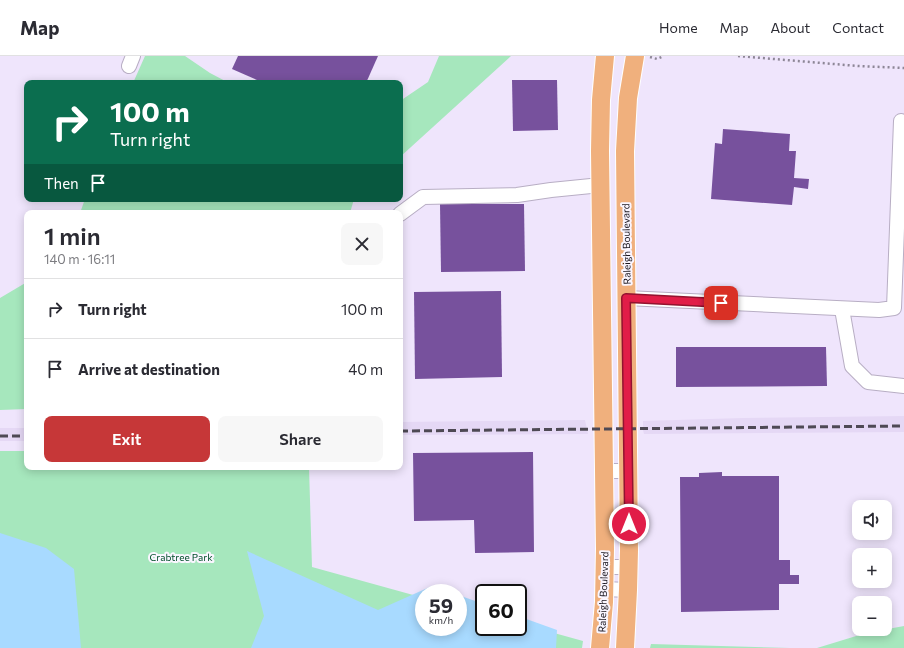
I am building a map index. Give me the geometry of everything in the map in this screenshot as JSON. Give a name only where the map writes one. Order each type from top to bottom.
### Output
[{"type":"main road","name":"Raleigh Boulevard","points":[[600,648],[605,567],[601,100],[605,56]]},
{"type":"main road","name":"Raleigh Boulevard","points":[[625,648],[629,567],[626,124],[629,91],[635,56]]},
{"type":"lane","points":[[626,298],[842,309],[879,310],[894,308],[901,121]]},
{"type":"lane","points":[[403,212],[423,198],[517,195],[601,185]]},
{"type":"lane","points":[[842,309],[852,366],[868,382],[904,386]]},
{"type":"lane","points":[[604,471],[628,471]]},
{"type":"lane","points":[[605,567],[629,567]]},
{"type":"lane","points":[[604,589],[628,590]]},
{"type":"path","points":[[657,59],[664,56]]},
{"type":"path","points":[[738,56],[858,66],[904,68]]},
{"type":"shaded area","points":[[904,416],[904,432],[644,434],[643,430],[643,421]]},
{"type":"shaded area","points":[[585,420],[588,434],[403,435],[403,422]]},
{"type":"shaded area","points":[[0,428],[24,428],[24,441],[0,441]]},
{"type":"green space","points":[[145,56],[185,56],[223,80],[134,80]]},
{"type":"green space","points":[[439,56],[511,56],[403,154],[403,99],[428,82]]},
{"type":"green space","points":[[84,202],[353,202],[351,210],[81,210]]},
{"type":"green space","points":[[24,284],[24,409],[0,410],[0,298]]},
{"type":"green space","name":"Crabtree Park","points":[[0,451],[24,451],[24,470],[309,470],[312,567],[415,596],[415,636],[467,636],[467,627],[475,627],[475,636],[527,636],[527,625],[583,641],[582,648],[0,648]]},
{"type":"green space","points":[[904,626],[904,648],[817,648],[856,636],[892,636],[892,628]]},
{"type":"green space","points":[[651,644],[790,648],[650,648]]},
{"type":"water","points":[[0,533],[46,548],[74,569],[81,648],[0,648]]},
{"type":"water","points":[[247,551],[378,610],[415,594],[415,636],[467,636],[467,598],[475,601],[475,636],[527,636],[527,619],[557,630],[556,648],[251,648],[264,616]]},
{"type":"building","points":[[238,56],[378,56],[367,80],[257,80],[232,69]]},
{"type":"building","points":[[512,80],[557,80],[558,130],[513,131]]},
{"type":"building","points":[[723,129],[790,134],[789,151],[796,151],[794,178],[809,179],[808,189],[794,187],[792,205],[711,199],[715,143],[722,144]]},
{"type":"building","points":[[440,204],[524,204],[525,271],[441,272]]},
{"type":"building","points":[[501,291],[502,377],[415,379],[414,292]]},
{"type":"building","points":[[676,347],[826,347],[827,386],[676,387]]},
{"type":"building","points":[[533,452],[534,552],[475,553],[474,520],[414,521],[413,453]]},
{"type":"building","points":[[722,472],[722,476],[779,476],[779,560],[790,560],[790,575],[799,575],[799,584],[779,584],[779,610],[681,612],[680,477],[699,477],[699,473]]},
{"type":"railway","points":[[403,431],[904,426]]},
{"type":"railway","points":[[0,436],[24,436]]},
{"type":"route","points":[[629,524],[626,298],[721,303]]}]
